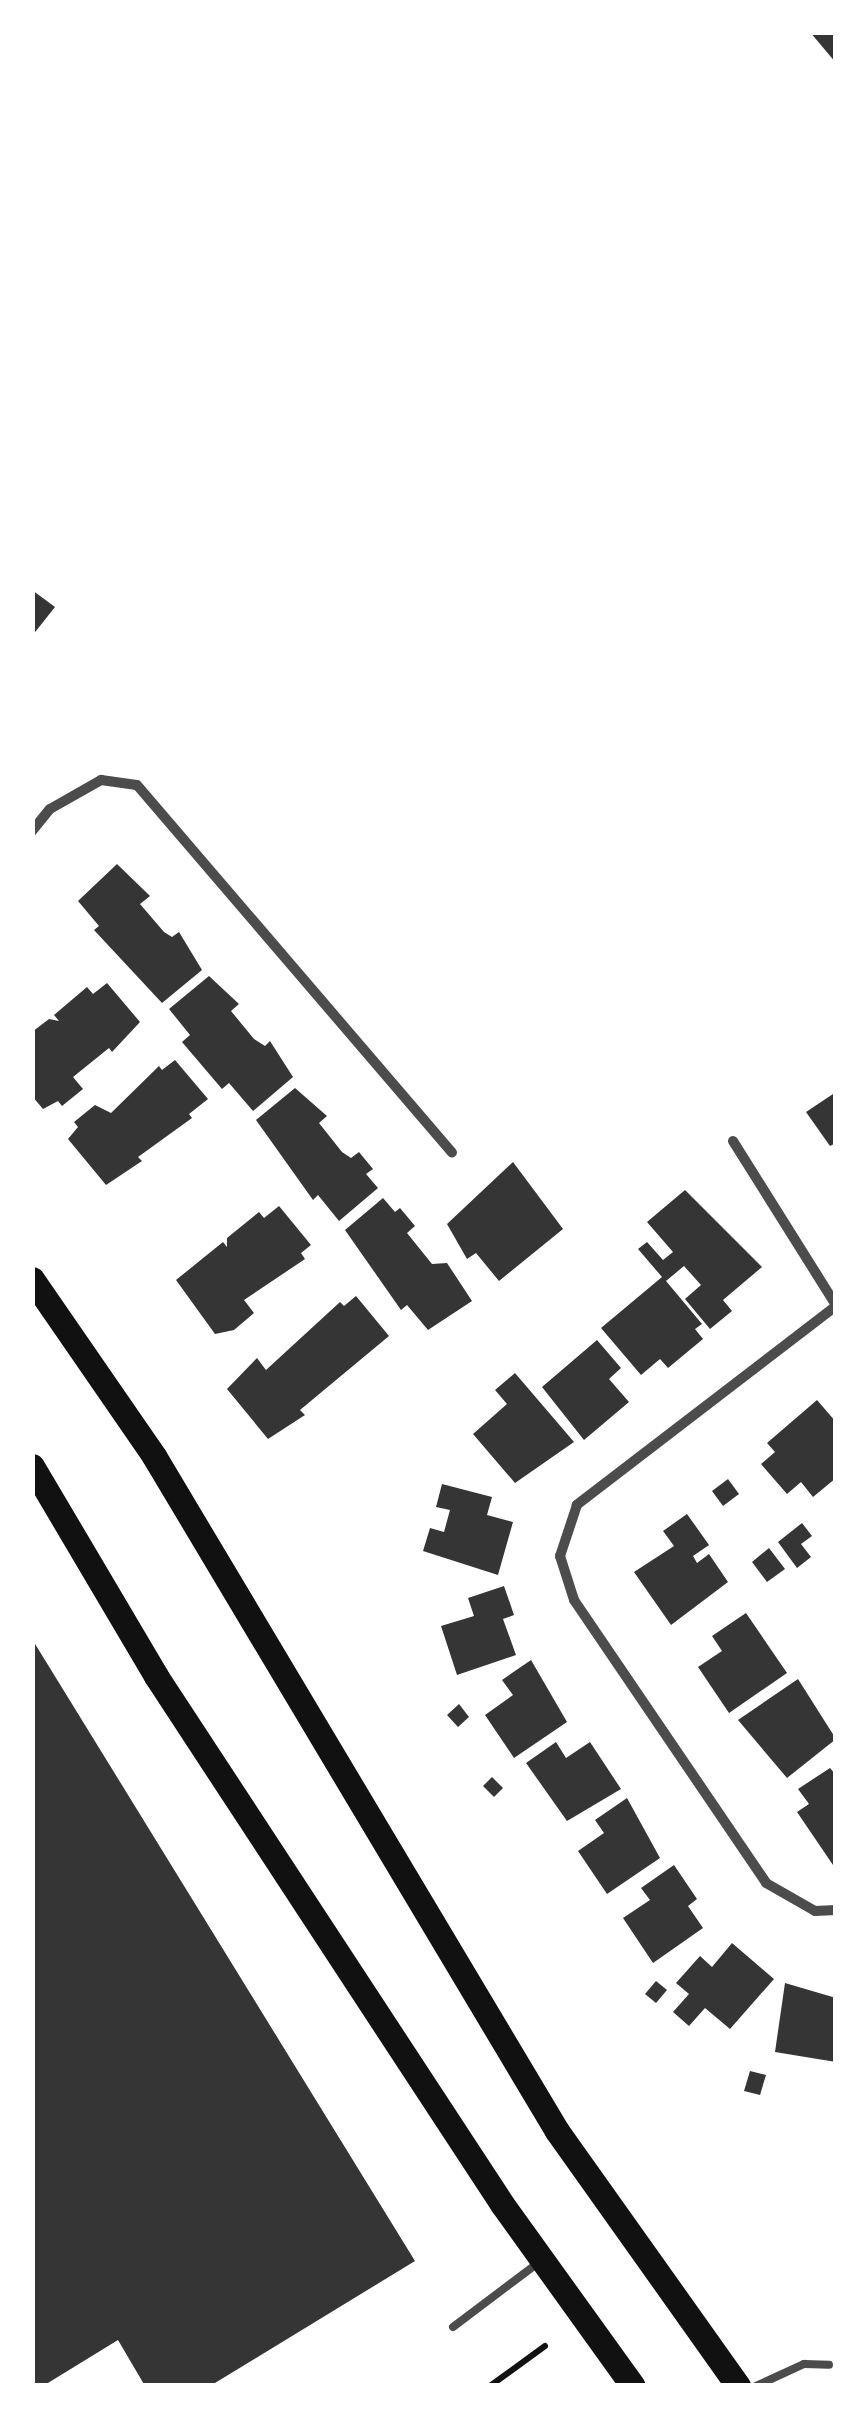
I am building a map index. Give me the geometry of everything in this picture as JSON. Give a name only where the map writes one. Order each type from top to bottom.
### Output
[{"type":"main road","points":[[32,1278],[154,1456],[557,2130],[738,2386]]},
{"type":"main road","points":[[32,1466],[156,1676],[542,2261],[631,2385]]},
{"type":"street","points":[[32,831],[50,809],[101,780],[137,785],[452,1154]]},
{"type":"street","points":[[733,1141],[836,1306],[576,1505],[560,1556],[574,1600],[766,1883],[815,1911],[836,1910]]},
{"type":"lane","points":[[453,2326],[542,2261]]},
{"type":"lane","points":[[756,2386],[804,2364],[829,2365]]},
{"type":"path","points":[[490,2386],[546,2346]]},
{"type":"building","points":[[810,32],[836,32],[836,63]]},
{"type":"building","points":[[32,590],[55,607],[32,636]]},
{"type":"building","points":[[117,864],[150,896],[140,904],[164,932],[172,937],[179,932],[202,970],[162,1003],[94,930],[99,926],[78,901]]},
{"type":"building","points":[[209,976],[239,1004],[231,1011],[254,1039],[265,1046],[270,1041],[293,1077],[253,1111],[229,1083],[222,1089],[182,1042],[190,1035],[169,1009]]},
{"type":"building","points":[[107,983],[140,1022],[112,1052],[109,1048],[73,1077],[83,1089],[62,1106],[58,1101],[43,1109],[32,1096],[32,1032],[49,1019],[59,1021],[54,1015],[87,987],[93,994]]},
{"type":"building","points":[[175,1060],[208,1099],[189,1114],[192,1118],[138,1157],[142,1161],[106,1185],[68,1139],[78,1127],[74,1122],[95,1105],[111,1113],[159,1066],[162,1070]]},
{"type":"building","points":[[295,1088],[327,1116],[319,1123],[342,1152],[351,1158],[359,1152],[373,1169],[366,1174],[378,1188],[339,1221],[318,1195],[313,1200],[256,1120]]},
{"type":"building","points":[[836,1092],[836,1143],[830,1146],[806,1112]]},
{"type":"building","points":[[513,1162],[563,1229],[499,1281],[476,1253],[467,1259],[447,1224]]},
{"type":"building","points":[[685,1190],[762,1267],[723,1300],[732,1311],[710,1329],[685,1299],[701,1285],[684,1266],[666,1281],[702,1324],[695,1329],[703,1339],[668,1368],[660,1359],[641,1375],[601,1328],[662,1277],[638,1249],[647,1242],[663,1260],[673,1252],[647,1222]]},
{"type":"building","points":[[383,1198],[395,1212],[400,1208],[415,1226],[407,1233],[432,1264],[447,1263],[472,1301],[428,1330],[407,1305],[401,1310],[345,1230]]},
{"type":"building","points":[[279,1206],[311,1245],[301,1253],[305,1259],[244,1300],[254,1313],[234,1330],[215,1334],[176,1280],[223,1242],[227,1247],[227,1238],[259,1212],[264,1218]]},
{"type":"building","points":[[356,1296],[389,1336],[300,1410],[305,1415],[268,1439],[227,1389],[257,1358],[266,1370],[340,1302],[344,1306]]},
{"type":"building","points":[[597,1340],[621,1368],[609,1379],[629,1402],[584,1440],[542,1387]]},
{"type":"building","points":[[515,1373],[574,1442],[515,1483],[473,1434],[507,1404],[495,1390]]},
{"type":"building","points":[[817,1400],[836,1422],[836,1478],[813,1497],[801,1482],[787,1494],[761,1464],[775,1452],[767,1443]]},
{"type":"building","points":[[728,1479],[739,1494],[723,1506],[712,1491]]},
{"type":"building","points":[[442,1484],[492,1497],[487,1515],[513,1522],[498,1575],[423,1551],[430,1528],[444,1532],[450,1510],[436,1507]]},
{"type":"building","points":[[687,1514],[709,1545],[693,1556],[697,1563],[709,1554],[728,1582],[671,1625],[634,1572],[674,1546],[663,1531]]},
{"type":"building","points":[[802,1523],[812,1536],[801,1544],[811,1557],[797,1568],[778,1542]]},
{"type":"building","points":[[769,1548],[785,1569],[767,1582],[752,1562]]},
{"type":"building","points":[[504,1586],[514,1615],[503,1619],[516,1655],[457,1675],[441,1626],[474,1616],[468,1598]]},
{"type":"building","points":[[746,1613],[787,1673],[729,1713],[698,1667],[722,1651],[712,1636]]},
{"type":"building","points":[[32,1639],[415,2261],[210,2386],[145,2386],[118,2340],[43,2386],[32,2386]]},
{"type":"building","points":[[531,1660],[567,1722],[514,1758],[485,1715],[513,1695],[502,1680]]},
{"type":"building","points":[[798,1679],[836,1739],[787,1778],[738,1720]]},
{"type":"building","points":[[459,1704],[469,1717],[458,1727],[447,1715]]},
{"type":"building","points":[[556,1742],[566,1758],[590,1742],[621,1789],[567,1821],[526,1763]]},
{"type":"building","points":[[830,1768],[836,1775],[833,1865],[797,1812],[809,1804],[798,1789]]},
{"type":"building","points":[[492,1777],[503,1788],[494,1797],[483,1786]]},
{"type":"building","points":[[627,1798],[660,1858],[607,1894],[578,1851],[604,1833],[595,1820]]},
{"type":"building","points":[[674,1865],[697,1899],[688,1906],[703,1928],[653,1963],[623,1918],[650,1900],[641,1888]]},
{"type":"building","points":[[732,1943],[774,1979],[730,2029],[705,2008],[689,2026],[673,2012],[689,1994],[676,1983],[700,1956],[712,1967]]},
{"type":"building","points":[[656,1981],[667,1990],[656,2003],[645,1994]]},
{"type":"building","points":[[785,1983],[836,1998],[836,2062],[775,2052]]},
{"type":"building","points":[[750,2071],[766,2075],[760,2095],[744,2091]]}]
